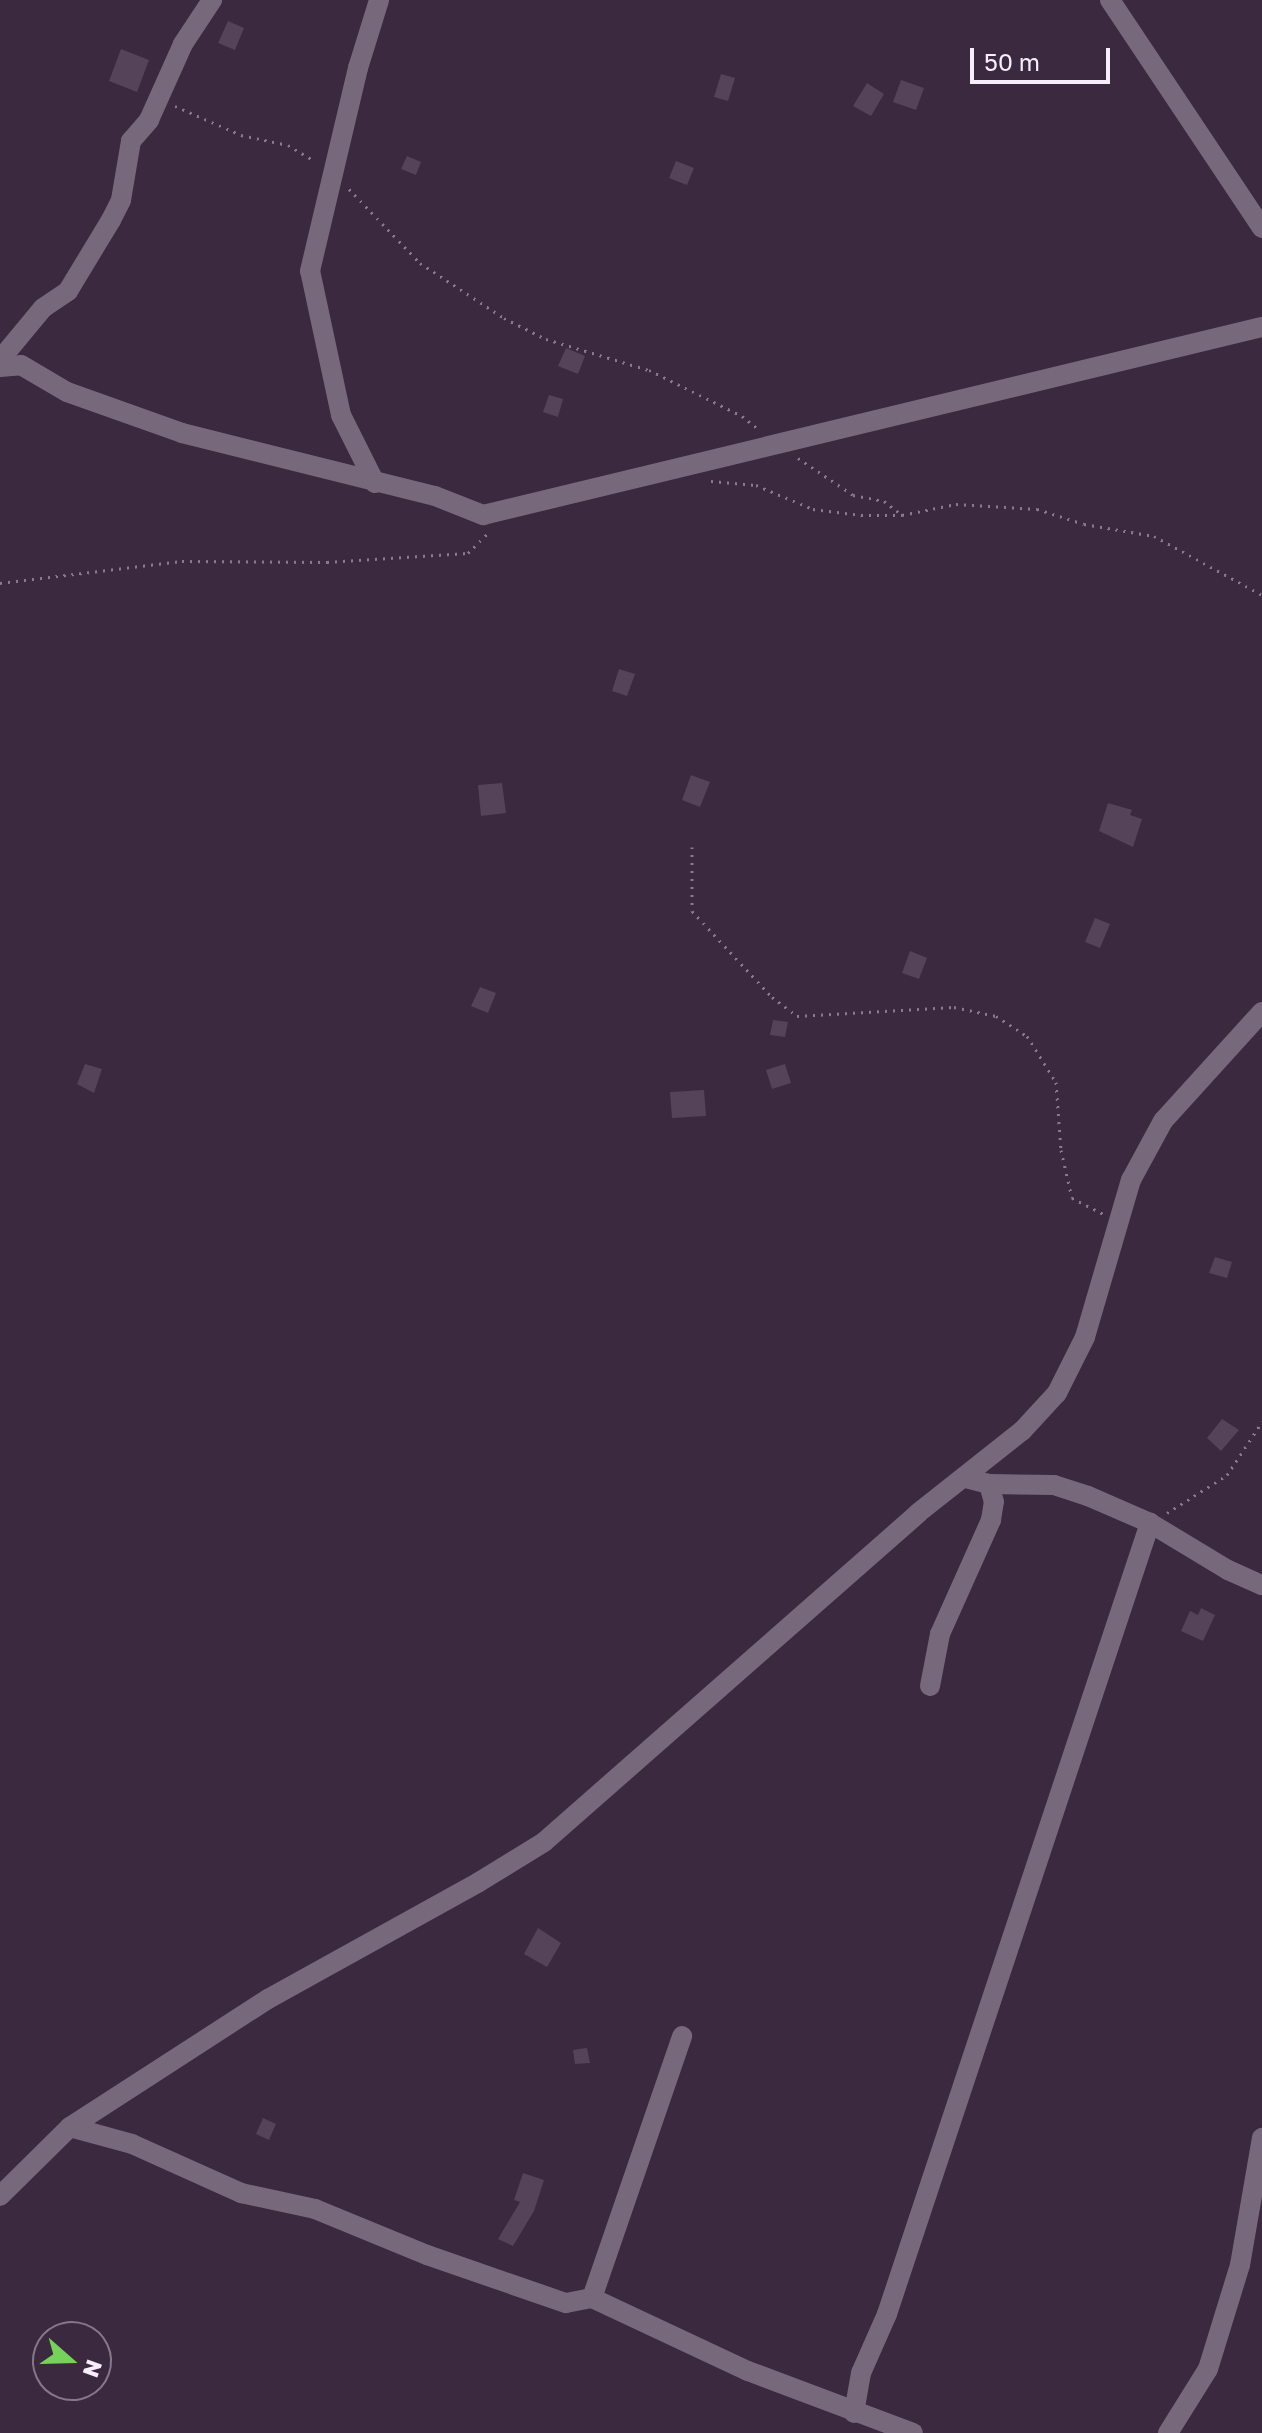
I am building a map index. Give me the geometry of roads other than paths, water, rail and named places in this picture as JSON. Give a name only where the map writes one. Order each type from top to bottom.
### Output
[{"type":"street","points":[[0,360],[43,308],[68,291],[111,220],[121,200],[128,147],[149,120],[183,44],[212,0]]},
{"type":"street","points":[[375,483],[341,415],[310,271],[332,171],[379,0]]},
{"type":"street","points":[[1110,0],[1262,228]]},
{"type":"street","points":[[0,367],[21,365],[67,392],[182,433],[435,496],[483,515],[1262,327]]},
{"type":"street","points":[[0,2196],[70,2127],[268,1999],[479,1882],[544,1842],[918,1513],[1022,1431],[1057,1393],[1085,1337],[1131,1180],[1163,1121],[1262,1012]]},
{"type":"street","points":[[966,1478],[989,1484],[1054,1485],[1150,1523],[1228,1570],[1262,1585]]},
{"type":"street","points":[[930,1686],[940,1634],[991,1520],[994,1502],[989,1484]]},
{"type":"street","points":[[854,2413],[861,2373],[887,2314],[1150,1523]]},
{"type":"street","points":[[592,2298],[682,2036]]},
{"type":"street","points":[[70,2127],[132,2144],[241,2193],[315,2209],[427,2255],[550,2299],[566,2303],[592,2298],[748,2371],[913,2433]]},
{"type":"street","points":[[1168,2433],[1208,2369],[1240,2265],[1262,2138]]}]
